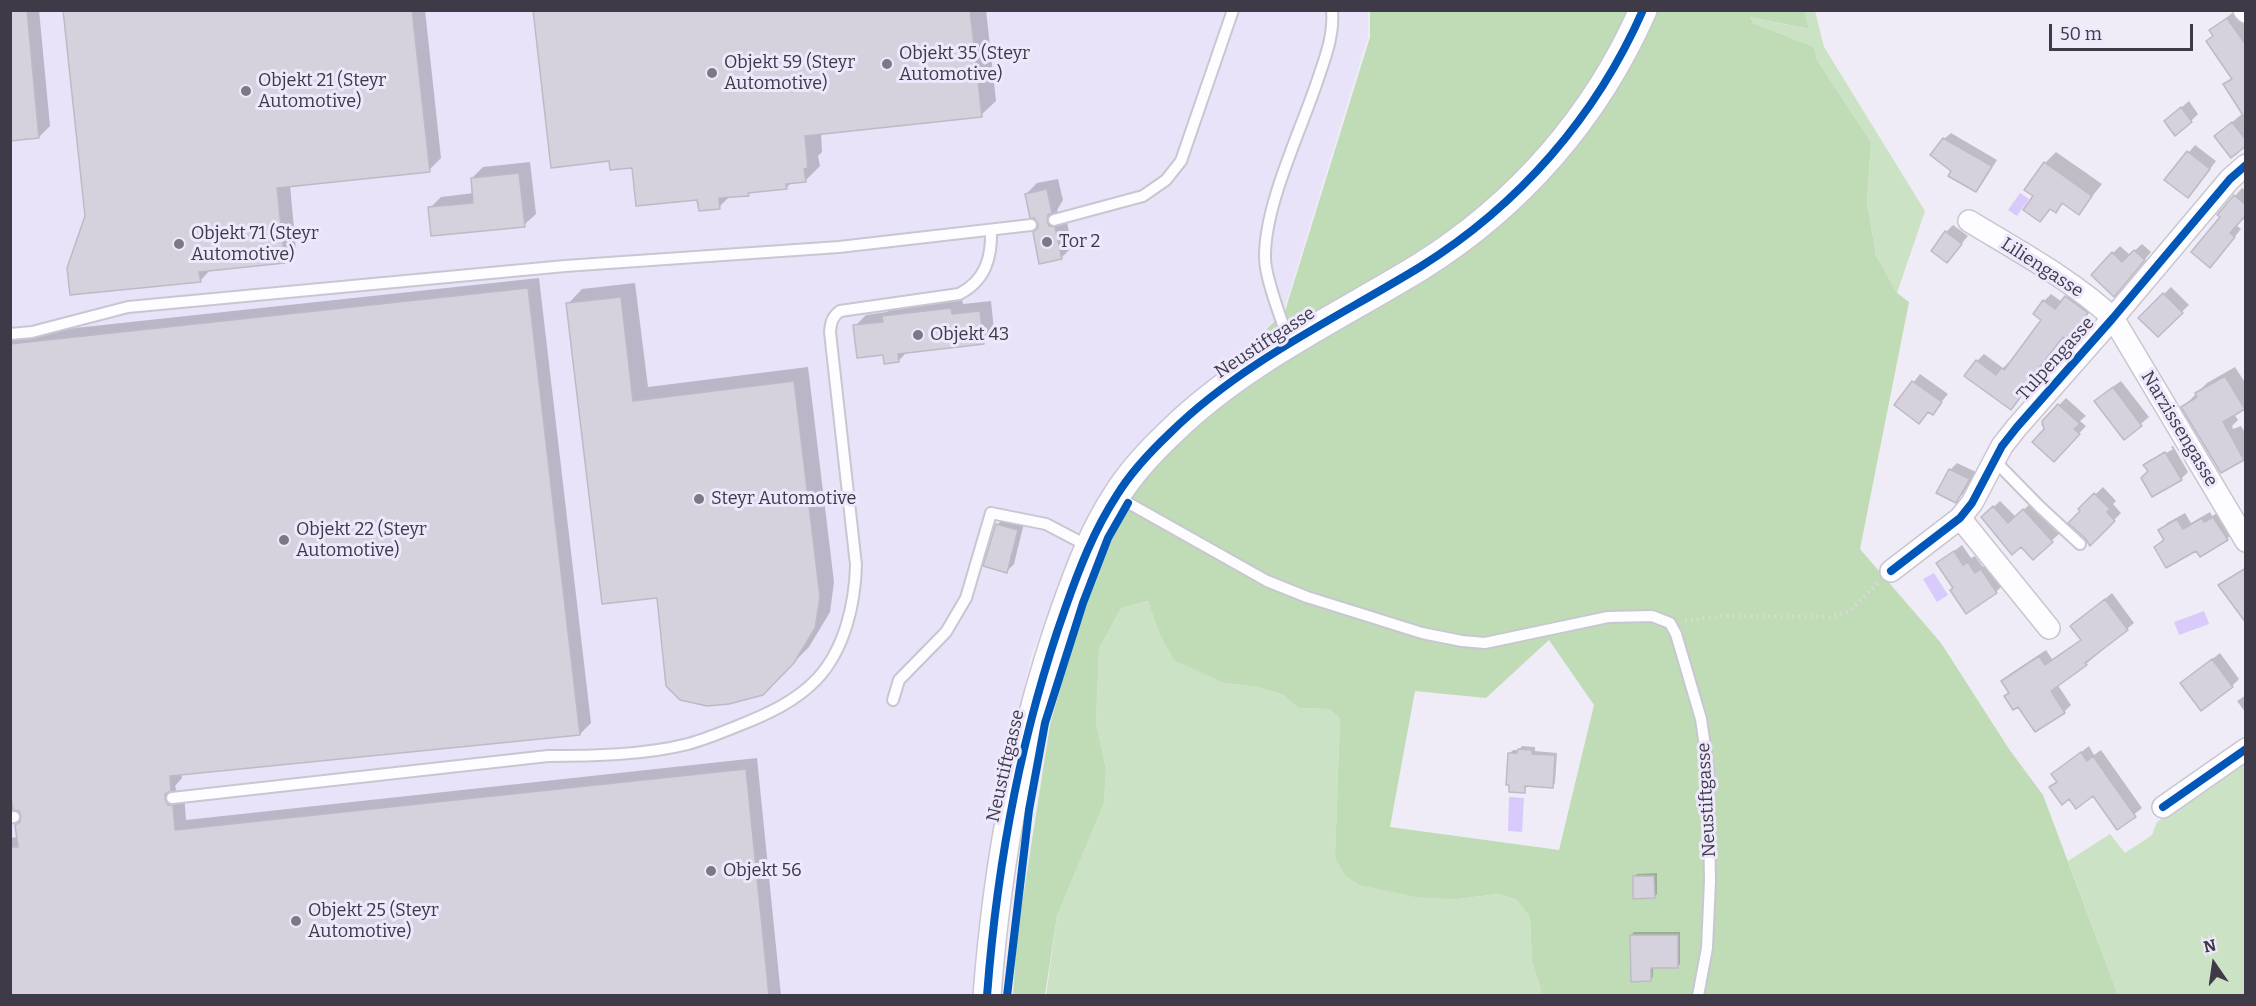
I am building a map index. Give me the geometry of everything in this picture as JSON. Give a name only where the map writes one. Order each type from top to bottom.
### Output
[{"type":"street","name":"Neustiftgasse","points":[[987,996],[997,893],[1014,794],[1038,694],[1052,646],[1088,546],[1116,496],[1137,468],[1172,431],[1228,384],[1289,342],[1422,266],[1512,198],[1566,139],[1592,104],[1630,41],[1643,10]]},
{"type":"street","name":"Tulpengasse","points":[[1891,571],[1960,518],[1981,486],[1993,460],[2016,427],[2113,318],[2208,203],[2230,178],[2246,165]]},
{"type":"street","name":"Liliengasse","points":[[1969,220],[2032,260],[2101,307],[2113,318]]},
{"type":"street","name":"Narzissengasse","points":[[2113,318],[2246,541]]},
{"type":"street","points":[[1960,518],[2049,628]]},
{"type":"street","points":[[2163,807],[2246,749]]},
{"type":"lane","points":[[1054,220],[1143,196],[1166,180],[1181,161],[1233,10]]},
{"type":"lane","points":[[1289,342],[1265,261],[1265,239],[1279,185],[1312,101],[1329,46],[1332,10]]},
{"type":"lane","points":[[10,334],[32,332],[128,307],[554,267],[839,248],[1031,225]]},
{"type":"lane","points":[[172,798],[548,756],[580,756],[659,749],[688,744],[705,738],[763,716],[795,698],[818,678],[832,656],[848,622],[855,592],[856,565],[830,332],[831,323],[840,311],[959,294],[972,287],[981,276],[992,247],[991,230]]},
{"type":"lane","points":[[1993,460],[2080,544]]},
{"type":"lane","points":[[1116,496],[1267,581],[1307,597],[1422,633],[1462,642],[1485,643],[1608,617],[1652,616],[1670,623]]},
{"type":"lane","points":[[893,700],[898,680],[946,632],[966,598],[991,513],[1046,524],[1088,546]]},
{"type":"lane","name":"Neustiftgasse","points":[[1670,623],[1676,634],[1701,719],[1708,767],[1710,881],[1707,948],[1698,996]]},
{"type":"path","points":[[1670,623],[1722,616],[1830,617],[1850,611],[1861,602]]},
{"type":"shaded area","points":[[10,11],[1368,11],[1368,36],[1284,310],[1105,495],[1031,655],[975,959],[973,995],[11,995]]},
{"type":"shaded area","points":[[2020,193],[2029,199],[2017,216],[2008,210]]},
{"type":"shaded area","points":[[1934,573],[1948,595],[1937,602],[1923,579]]},
{"type":"shaded area","points":[[2204,611],[2209,624],[2179,635],[2174,622]]},
{"type":"shaded area","points":[[1509,797],[1524,798],[1522,832],[1508,831]]},
{"type":"green space","points":[[1370,11],[1804,11],[1809,29],[1750,17],[1753,23],[1814,47],[1817,60],[1871,142],[1867,202],[1876,255],[1897,293],[1909,302],[1860,549],[1941,643],[2009,749],[2043,795],[2118,995],[1541,995],[1532,962],[1530,917],[1516,899],[1498,894],[1457,899],[1416,897],[1360,885],[1345,875],[1335,857],[1340,718],[1329,709],[1298,708],[1284,695],[1258,687],[1224,683],[1174,660],[1159,632],[1148,601],[1121,608],[1099,649],[1096,723],[1106,769],[1104,803],[1057,916],[1045,995],[1013,996],[1017,936],[1050,725],[1079,620],[1050,627],[1109,484],[1285,311],[1370,37]],"holes":[[[1549,640],[1594,705],[1559,850],[1390,827],[1415,691],[1486,698]]]},
{"type":"green space","points":[[1804,11],[1815,11],[1824,47],[1925,211],[1897,293],[1876,255],[1867,202],[1871,142],[1817,60],[1814,47],[1753,23],[1750,17],[1808,29]]},
{"type":"green space","points":[[1149,601],[1159,632],[1224,683],[1258,687],[1284,695],[1298,708],[1329,709],[1340,718],[1335,857],[1457,899],[1498,894],[1516,899],[1530,917],[1532,962],[1541,996],[1046,996],[1057,916],[1104,803],[1106,769],[1096,723],[1099,649],[1121,608]]},
{"type":"green space","points":[[2245,760],[2245,995],[2118,995],[2068,861],[2110,834],[2125,853],[2152,835],[2157,822]]},
{"type":"building","points":[[10,10],[27,10],[39,138],[10,141]]},
{"type":"building","name":"Objekt 21 (Steyr Automotive)","points":[[63,10],[412,10],[430,172],[277,188],[285,263],[199,272],[201,282],[70,295],[67,268],[85,216]]},
{"type":"building","points":[[533,10],[970,10],[982,117],[805,136],[808,168],[804,169],[806,182],[786,184],[787,189],[748,193],[749,196],[719,198],[720,209],[699,211],[697,200],[636,206],[632,168],[610,170],[609,161],[551,168]]},
{"type":"building","points":[[2227,18],[2246,45],[2246,120],[2223,84],[2232,79],[2206,41],[2213,36],[2209,30]]},
{"type":"building","points":[[2181,107],[2192,122],[2175,136],[2164,121]]},
{"type":"building","points":[[2232,122],[2246,140],[2246,146],[2231,158],[2214,136]]},
{"type":"building","points":[[1943,138],[1992,166],[1976,192],[1948,176],[1951,171],[1930,155]]},
{"type":"building","points":[[2187,151],[2210,169],[2188,198],[2164,180]]},
{"type":"building","points":[[2044,162],[2092,196],[2079,215],[2062,203],[2056,213],[2050,209],[2040,222],[2023,210],[2033,196],[2024,190]]},
{"type":"building","points":[[519,173],[525,227],[431,236],[428,207],[473,203],[471,178]]},
{"type":"building","name":"Tor 2","points":[[1047,189],[1052,213],[1048,215],[1047,221],[1049,226],[1055,227],[1062,259],[1039,264],[1033,232],[1038,228],[1038,224],[1034,218],[1030,218],[1025,194]]},
{"type":"building","points":[[2234,195],[2246,205],[2246,215],[2230,233],[2235,237],[2210,268],[2191,252],[2220,217],[2217,215]]},
{"type":"building","points":[[1945,231],[1962,244],[1947,263],[1931,251]]},
{"type":"building","points":[[2134,250],[2145,260],[2114,297],[2091,275],[2112,252],[2122,262]]},
{"type":"building","name":"Objekt 22 (Steyr Automotive)","points":[[528,288],[580,735],[170,776],[171,791],[165,794],[165,799],[168,805],[173,805],[175,830],[746,769],[769,996],[10,996],[10,847],[18,847],[15,825],[20,822],[21,816],[19,811],[13,810],[10,792],[10,344]]},
{"type":"building","points":[[2163,293],[2183,313],[2158,337],[2138,318]]},
{"type":"building","points":[[2065,296],[2088,313],[2068,341],[2063,337],[2036,372],[2042,377],[2032,390],[2028,387],[2011,410],[1964,376],[1976,360],[1996,375],[2001,368],[2004,370],[2041,320],[2033,314],[2043,300],[2055,309]]},
{"type":"building","name":"Steyr Automotive","points":[[621,297],[633,401],[794,381],[820,597],[815,628],[794,663],[763,695],[729,704],[707,706],[680,700],[666,686],[657,598],[602,604],[566,303]]},
{"type":"building","name":"Objekt 43","points":[[951,308],[952,314],[980,311],[984,344],[898,354],[899,362],[884,364],[883,355],[857,358],[853,325],[883,322],[882,316]]},
{"type":"building","points":[[2225,376],[2245,409],[2223,422],[2244,460],[2221,473],[2181,407],[2197,397],[2195,393]]},
{"type":"building","points":[[1912,381],[1942,402],[1933,415],[1928,412],[1919,424],[1894,405]]},
{"type":"building","points":[[2113,387],[2142,426],[2124,440],[2094,401]]},
{"type":"building","points":[[2058,404],[2080,424],[2074,429],[2080,434],[2054,462],[2032,442],[2044,429],[2042,421]]},
{"type":"building","points":[[2165,452],[2182,480],[2152,497],[2141,478],[2148,471],[2143,465]]},
{"type":"building","points":[[1949,469],[1970,479],[1956,503],[1936,493]]},
{"type":"building","points":[[2094,493],[2110,509],[2107,512],[2115,521],[2090,546],[2085,538],[2068,523]]},
{"type":"building","points":[[1993,506],[2008,523],[2023,509],[2053,542],[2033,560],[2021,547],[2012,555],[1981,517]]},
{"type":"building","points":[[2213,517],[2228,540],[2200,557],[2196,551],[2166,568],[2154,547],[2164,540],[2158,530],[2177,519],[2183,529],[2202,518],[2204,522]]},
{"type":"building","points":[[996,524],[1018,530],[1007,573],[983,566]]},
{"type":"building","points":[[1954,551],[1963,565],[1968,562],[1975,573],[1981,569],[1997,593],[1966,614],[1950,590],[1953,588],[1936,563]]},
{"type":"building","points":[[2246,568],[2246,623],[2218,585]]},
{"type":"building","points":[[2105,599],[2128,630],[2085,663],[2087,665],[2051,691],[2065,713],[2035,732],[2018,707],[2013,710],[2004,696],[2009,693],[2001,681],[2039,656],[2045,665],[2081,640],[2070,626]]},
{"type":"building","points":[[2212,659],[2233,687],[2201,711],[2180,683]]},
{"type":"building","points":[[1518,749],[1532,750],[1532,754],[1555,755],[1553,788],[1525,786],[1525,793],[1509,792],[1509,785],[1506,785],[1508,753],[1517,753]]},
{"type":"building","points":[[2081,752],[2087,761],[2093,756],[2136,817],[2117,830],[2093,796],[2076,809],[2069,799],[2062,805],[2049,787],[2057,782],[2051,774]]},
{"type":"building","points":[[1633,876],[1654,876],[1655,898],[1633,899]]},
{"type":"building","points":[[1630,935],[1678,935],[1678,968],[1651,968],[1651,981],[1631,982]]},
{"type":"cycle path","points":[[987,996],[1004,848],[1036,703],[1049,656],[1082,565],[1101,522],[1122,487],[1141,462],[1163,440],[1227,384],[1290,343],[1420,267],[1456,243],[1522,187],[1578,122],[1602,87],[1643,10]]},
{"type":"cycle path","points":[[1891,571],[1960,518],[1972,503],[2002,446],[2017,427],[2113,318],[2230,179],[2246,165]]},
{"type":"cycle path","points":[[1007,996],[1029,810],[1045,723],[1083,603],[1108,538],[1128,503]]},
{"type":"cycle path","points":[[2163,807],[2246,749]]},
{"type":"place","name":"Objekt 35 (Steyr Automotive)","points":[[887,64]]},
{"type":"place","name":"Objekt 59 (Steyr Automotive)","points":[[712,73]]},
{"type":"place","name":"Objekt 21 (Steyr Automotive)","points":[[246,91]]},
{"type":"place","name":"Tor 2","points":[[1047,242]]},
{"type":"place","name":"Objekt 71 (Steyr Automotive)","points":[[179,244]]},
{"type":"place","name":"Objekt 43","points":[[918,335]]},
{"type":"place","name":"Steyr Automotive","points":[[699,499]]},
{"type":"place","name":"Objekt 22 (Steyr Automotive)","points":[[284,540]]},
{"type":"place","name":"Objekt 56","points":[[711,871]]},
{"type":"place","name":"Objekt 25 (Steyr Automotive)","points":[[296,921]]}]
